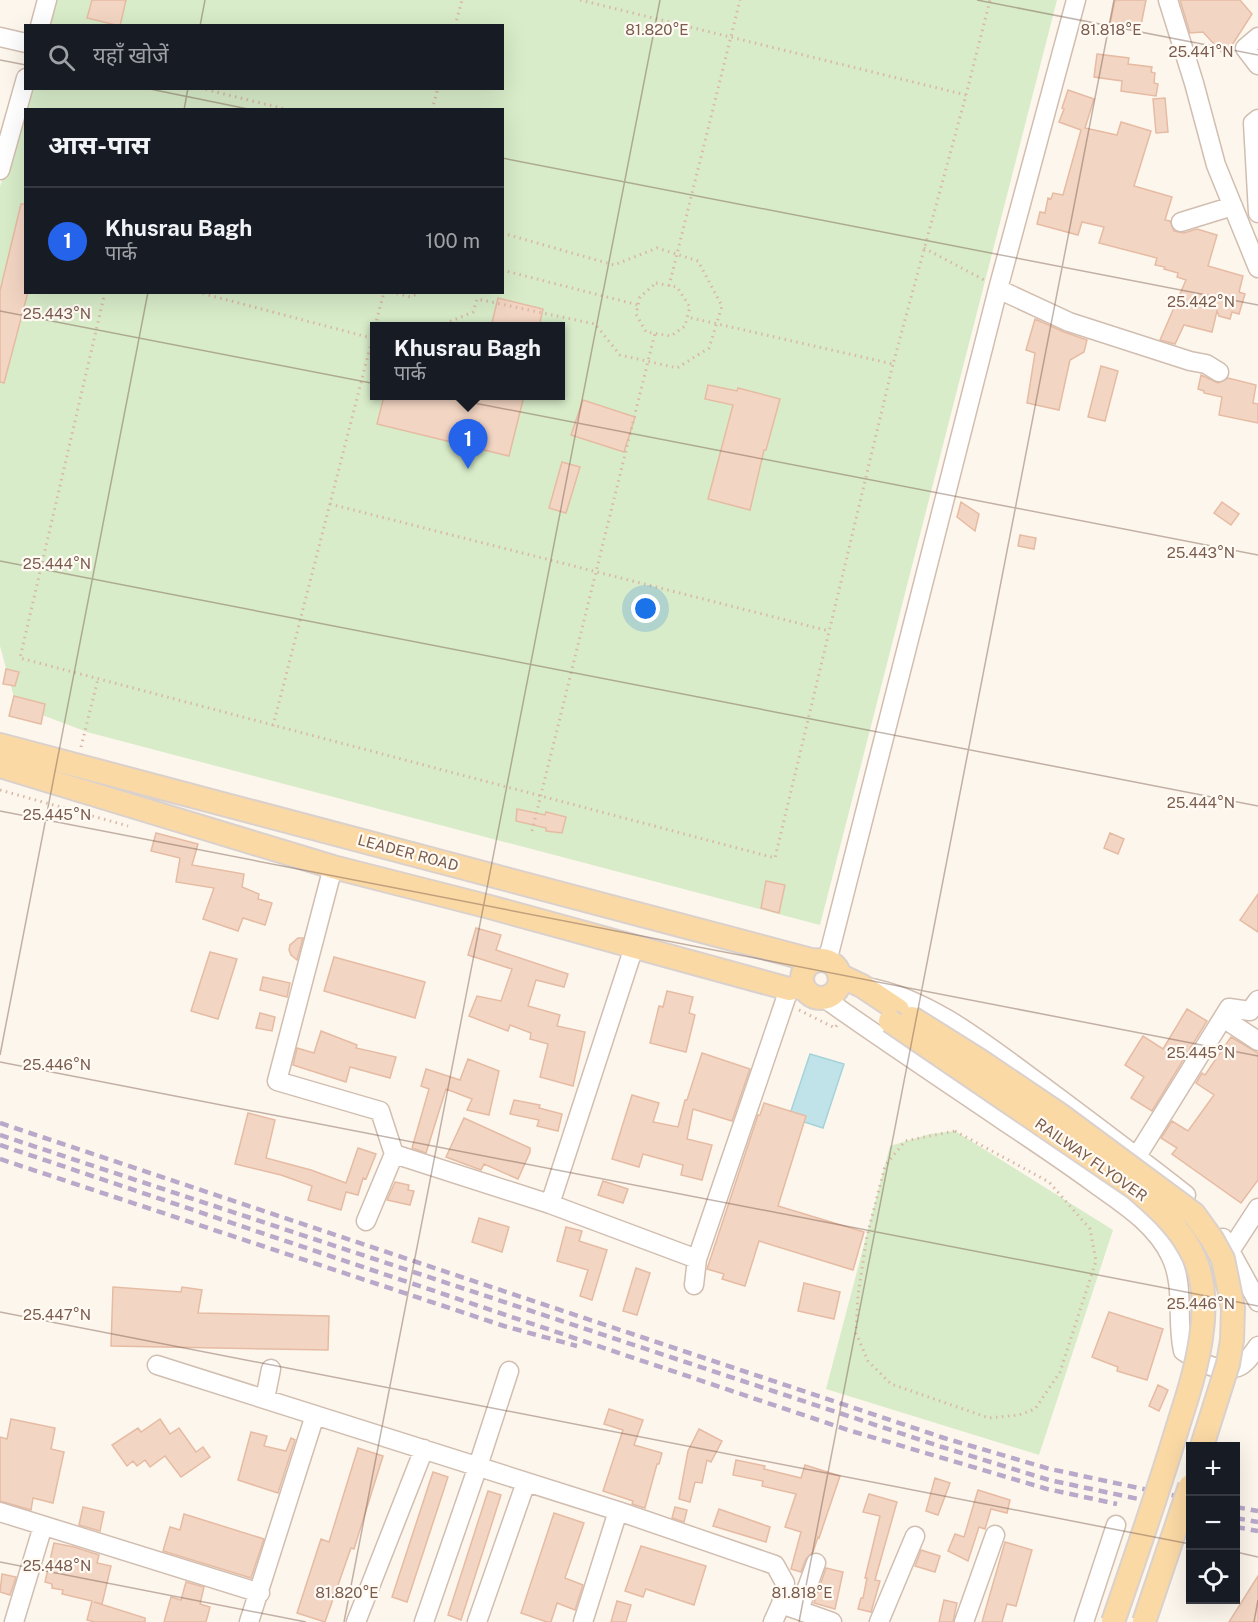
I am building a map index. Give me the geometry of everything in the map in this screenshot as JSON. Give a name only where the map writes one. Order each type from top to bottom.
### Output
[{"type":"main road","name":"LEADER ROAD","points":[[0,745],[649,916],[828,977],[812,996],[796,988],[333,867],[0,766]]},
{"type":"main road","name":"RAILWAY FLYOVER","points":[[828,977],[862,986],[894,1015],[1135,1188],[1182,1234],[1194,1257],[1201,1278],[1203,1307],[1202,1336],[1195,1372],[1164,1473],[1113,1622]]},
{"type":"main road","name":"RAILWAY FLYOVER","points":[[828,977],[853,998],[894,1015],[979,1060],[1059,1114],[1194,1214],[1223,1259],[1233,1308],[1232,1340],[1228,1364],[1203,1442]]},
{"type":"main road","points":[[1144,1622],[1188,1496]]},
{"type":"street","points":[[41,24],[47,0]]},
{"type":"street","points":[[1076,0],[998,289],[828,977],[894,1047],[1056,1155],[1143,1221],[1159,1237],[1171,1257],[1178,1278],[1181,1309],[1180,1338],[1183,1351],[1198,1361],[1217,1368],[1238,1367],[1258,1346]]},
{"type":"street","points":[[1168,0],[1216,165],[1258,268]]},
{"type":"street","points":[[0,37],[24,43]]},
{"type":"street","points":[[1258,37],[1245,48],[1258,65]]},
{"type":"street","points":[[0,170],[4,143],[24,84]]},
{"type":"street","points":[[1258,119],[1253,123],[1258,213]]},
{"type":"street","points":[[1181,222],[1233,206]]},
{"type":"street","points":[[998,289],[1069,322],[1190,361],[1206,364],[1219,372]]},
{"type":"street","points":[[333,867],[277,1081],[380,1111],[394,1154],[366,1221]]},
{"type":"street","points":[[550,1204],[634,947]]},
{"type":"street","points":[[862,986],[888,990],[954,1024],[1007,1060],[1137,1156],[1192,1200],[1220,1232],[1258,1302]]},
{"type":"street","points":[[694,1284],[697,1259],[796,988]]},
{"type":"street","points":[[1137,1156],[1229,1008],[1256,1008]]},
{"type":"street","points":[[1223,1018],[1258,1041]]},
{"type":"street","points":[[394,1154],[550,1204],[697,1259]]},
{"type":"street","points":[[1230,1251],[1258,1208]]},
{"type":"street","points":[[157,1365],[618,1511],[775,1565],[785,1583],[781,1604],[773,1622]]},
{"type":"street","points":[[265,1399],[271,1369]]},
{"type":"street","points":[[424,1622],[509,1371]]},
{"type":"street","points":[[249,1622],[315,1415]]},
{"type":"street","points":[[356,1622],[424,1449]]},
{"type":"street","points":[[477,1622],[526,1482]]},
{"type":"street","points":[[583,1622],[618,1511]]},
{"type":"street","points":[[0,1512],[260,1593]]},
{"type":"street","points":[[1084,1622],[1116,1525]]},
{"type":"street","points":[[14,1622],[43,1526]]},
{"type":"street","points":[[964,1622],[995,1535]]},
{"type":"street","points":[[879,1622],[915,1536]]},
{"type":"street","points":[[800,1611],[816,1563]]},
{"type":"street","points":[[781,1604],[832,1622]]},
{"type":"path","points":[[456,24],[462,0]]},
{"type":"path","points":[[580,0],[966,95]]},
{"type":"path","points":[[669,286],[741,0]]},
{"type":"path","points":[[105,294],[20,658],[775,858],[893,364],[990,0]]},
{"type":"path","points":[[208,90],[281,108]]},
{"type":"path","points":[[433,108],[437,90]]},
{"type":"path","points":[[450,322],[473,312],[477,299],[595,324],[620,356],[647,362],[677,368],[709,348],[722,306],[698,261],[657,248],[614,265],[504,234]]},
{"type":"path","points":[[924,248],[998,289]]},
{"type":"path","points":[[504,271],[638,305]]},
{"type":"path","points":[[656,283],[677,287],[690,307],[685,326],[671,336],[646,332],[636,314],[638,305],[640,297],[656,283]]},
{"type":"path","points":[[205,294],[370,338]]},
{"type":"path","points":[[376,322],[383,294]]},
{"type":"path","points":[[399,294],[411,297],[416,294]]},
{"type":"path","points":[[687,317],[893,364]]},
{"type":"path","points":[[532,831],[655,333]]},
{"type":"path","points":[[273,726],[370,354]]},
{"type":"path","points":[[330,504],[829,631]]},
{"type":"path","points":[[75,766],[98,679]]},
{"type":"path","points":[[955,1131],[1049,1182],[1090,1229],[1096,1262],[1060,1372],[1035,1409],[1019,1415],[989,1418],[891,1384],[868,1361],[856,1333],[858,1295],[867,1236],[885,1166],[905,1141],[955,1131]]},
{"type":"green space","points":[[52,0],[1057,0],[820,925],[87,732],[16,705],[0,646],[0,187],[27,90],[504,90],[504,24],[45,24]]},
{"type":"green space","points":[[955,1131],[1113,1230],[1039,1455],[826,1389],[890,1146],[930,1134]]},
{"type":"water","points":[[810,1054],[844,1064],[823,1128],[789,1117]]},
{"type":"building","points":[[92,0],[126,0],[120,24],[87,18]]},
{"type":"building","points":[[1115,0],[1146,0],[1140,30],[1110,24]]},
{"type":"building","points":[[1180,0],[1240,0],[1252,14],[1225,56],[1203,32],[1190,33]]},
{"type":"building","points":[[1097,54],[1129,58],[1128,64],[1152,67],[1151,72],[1155,73],[1154,83],[1158,84],[1156,96],[1121,91],[1122,81],[1094,77]]},
{"type":"building","points":[[1068,90],[1094,99],[1085,128],[1117,135],[1121,122],[1151,131],[1134,186],[1172,197],[1165,220],[1170,221],[1174,231],[1184,233],[1197,229],[1217,235],[1208,266],[1243,276],[1239,292],[1245,294],[1239,314],[1232,312],[1230,319],[1219,316],[1217,311],[1212,332],[1184,325],[1175,344],[1160,340],[1186,280],[1177,277],[1178,273],[1155,265],[1157,258],[1099,243],[1104,227],[1082,222],[1078,235],[1037,224],[1040,212],[1045,213],[1048,198],[1051,199],[1053,193],[1063,195],[1081,130],[1059,122]]},
{"type":"building","points":[[1165,98],[1168,132],[1156,133],[1153,99]]},
{"type":"building","points":[[21,204],[24,204],[24,294],[27,294],[4,383],[0,382],[0,291]]},
{"type":"building","points":[[498,298],[543,309],[540,322],[492,322]]},
{"type":"building","points":[[1035,319],[1087,340],[1084,352],[1070,360],[1059,410],[1027,403],[1035,353],[1026,350]]},
{"type":"building","points":[[1101,366],[1118,371],[1105,421],[1088,417]]},
{"type":"building","points":[[1201,375],[1218,383],[1228,378],[1256,385],[1253,403],[1258,404],[1258,423],[1219,415],[1222,397],[1204,393],[1198,389]]},
{"type":"building","points":[[708,385],[737,391],[738,388],[780,399],[766,450],[764,450],[750,510],[708,499],[733,405],[705,399]]},
{"type":"building","points":[[383,400],[523,400],[509,456],[377,424]]},
{"type":"building","points":[[583,400],[635,417],[624,452],[571,435]]},
{"type":"building","points":[[562,462],[580,467],[566,513],[549,508]]},
{"type":"building","points":[[961,502],[979,514],[975,531],[957,517]]},
{"type":"building","points":[[1222,502],[1239,514],[1231,525],[1214,513]]},
{"type":"building","points":[[1020,535],[1036,538],[1034,549],[1018,546]]},
{"type":"building","points":[[6,669],[19,672],[15,686],[3,684]]},
{"type":"building","points":[[14,696],[45,704],[41,724],[9,716]]},
{"type":"building","points":[[517,809],[566,817],[562,833],[546,831],[546,828],[516,821]]},
{"type":"building","points":[[156,833],[198,844],[192,865],[244,874],[242,887],[259,894],[258,899],[272,903],[265,925],[243,918],[238,931],[203,919],[214,888],[176,882],[180,858],[151,851]]},
{"type":"building","points":[[1110,833],[1124,839],[1118,854],[1104,848]]},
{"type":"building","points":[[766,881],[785,885],[779,913],[761,908]]},
{"type":"building","points":[[1258,894],[1258,932],[1240,920]]},
{"type":"building","points":[[476,928],[501,935],[496,950],[568,974],[564,987],[536,980],[528,1006],[560,1015],[557,1026],[585,1032],[573,1086],[540,1077],[548,1044],[530,1039],[531,1033],[510,1025],[508,1031],[469,1016],[477,996],[501,1001],[512,969],[468,955]]},
{"type":"building","points":[[298,938],[303,938],[297,960],[289,950],[290,945]]},
{"type":"building","points":[[210,952],[237,959],[218,1019],[191,1011]]},
{"type":"building","points":[[334,957],[425,982],[415,1018],[324,991]]},
{"type":"building","points":[[263,977],[290,983],[287,997],[260,990]]},
{"type":"building","points":[[667,991],[693,997],[689,1013],[695,1015],[686,1052],[650,1043],[659,1006],[663,1007]]},
{"type":"building","points":[[1187,1009],[1207,1021],[1152,1111],[1131,1098],[1144,1077],[1125,1065],[1143,1036],[1163,1049]]},
{"type":"building","points":[[260,1013],[275,1017],[272,1031],[256,1028]]},
{"type":"building","points":[[321,1031],[357,1045],[356,1048],[396,1057],[390,1078],[350,1067],[346,1082],[293,1065],[297,1048],[314,1053]]},
{"type":"building","points":[[1231,1037],[1258,1053],[1258,1180],[1241,1203],[1172,1154],[1177,1148],[1161,1138],[1172,1121],[1188,1131],[1214,1095],[1196,1083],[1202,1073],[1205,1075]]},
{"type":"building","points":[[702,1053],[750,1069],[732,1121],[693,1109],[687,1139],[712,1145],[702,1180],[681,1175],[683,1165],[643,1154],[639,1167],[612,1159],[632,1095],[659,1103],[653,1122],[678,1127]]},
{"type":"building","points":[[468,1059],[499,1071],[489,1115],[467,1110],[472,1099],[446,1089],[426,1153],[412,1148],[429,1089],[421,1086],[426,1069],[460,1080]]},
{"type":"building","points":[[514,1100],[540,1105],[539,1108],[562,1114],[558,1131],[537,1126],[539,1120],[510,1114]]},
{"type":"building","points":[[764,1103],[806,1116],[778,1206],[864,1232],[853,1270],[759,1241],[745,1286],[722,1279],[724,1274],[707,1269]]},
{"type":"building","points":[[248,1113],[275,1120],[266,1158],[311,1170],[346,1183],[358,1148],[376,1154],[366,1179],[363,1178],[358,1195],[346,1192],[341,1210],[308,1200],[312,1186],[281,1175],[235,1164]]},
{"type":"building","points":[[464,1118],[530,1148],[518,1179],[484,1164],[481,1170],[446,1157]]},
{"type":"building","points":[[603,1181],[628,1189],[623,1203],[598,1195]]},
{"type":"building","points":[[395,1182],[409,1185],[408,1190],[414,1191],[410,1205],[387,1200]]},
{"type":"building","points":[[479,1218],[509,1227],[502,1252],[472,1242]]},
{"type":"building","points":[[566,1227],[582,1231],[579,1241],[607,1250],[592,1300],[580,1296],[588,1270],[557,1261]]},
{"type":"building","points":[[636,1268],[650,1273],[637,1315],[623,1311]]},
{"type":"building","points":[[804,1283],[840,1292],[834,1319],[798,1311]]},
{"type":"building","points":[[113,1287],[181,1292],[182,1287],[202,1290],[198,1313],[329,1316],[328,1350],[111,1346]]},
{"type":"building","points":[[1109,1312],[1163,1329],[1147,1380],[1117,1371],[1118,1367],[1092,1357]]},
{"type":"building","points":[[1158,1385],[1168,1390],[1159,1411],[1149,1406]]},
{"type":"building","points":[[609,1409],[643,1420],[634,1445],[662,1453],[645,1508],[632,1504],[633,1501],[603,1491],[623,1430],[604,1424]]},
{"type":"building","points":[[11,1419],[55,1428],[51,1449],[64,1452],[53,1503],[33,1498],[31,1510],[0,1501],[0,1437],[7,1439]]},
{"type":"building","points":[[160,1419],[170,1434],[179,1428],[196,1452],[203,1447],[210,1457],[181,1477],[165,1456],[150,1467],[145,1460],[137,1466],[133,1461],[127,1466],[112,1445],[138,1428],[141,1432]]},
{"type":"building","points":[[699,1429],[722,1441],[711,1462],[707,1460],[702,1483],[695,1482],[690,1502],[679,1499],[688,1451]]},
{"type":"building","points":[[251,1432],[267,1436],[264,1446],[286,1451],[291,1438],[295,1440],[278,1493],[238,1480]]},
{"type":"building","points":[[358,1448],[383,1456],[354,1549],[351,1548],[325,1622],[297,1613],[321,1539],[329,1542]]},
{"type":"building","points":[[736,1460],[765,1466],[764,1469],[801,1478],[805,1465],[840,1476],[819,1538],[801,1572],[791,1569],[801,1532],[785,1527],[796,1494],[762,1486],[763,1481],[733,1475]]},
{"type":"building","points":[[433,1472],[448,1477],[407,1602],[392,1597]]},
{"type":"building","points":[[935,1478],[950,1483],[938,1515],[926,1511]]},
{"type":"building","points":[[978,1490],[1010,1500],[1007,1513],[991,1509],[985,1529],[979,1527],[968,1561],[948,1551],[955,1534],[964,1537]]},
{"type":"building","points":[[488,1491],[501,1495],[461,1620],[448,1615]]},
{"type":"building","points":[[869,1494],[897,1502],[875,1580],[880,1581],[871,1612],[858,1609],[861,1598],[863,1598],[867,1578],[865,1578],[880,1516],[863,1512]]},
{"type":"building","points":[[83,1507],[104,1512],[100,1531],[79,1525]]},
{"type":"building","points":[[675,1507],[687,1510],[684,1522],[672,1518]]},
{"type":"building","points":[[719,1509],[770,1527],[766,1542],[713,1526]]},
{"type":"building","points":[[554,1513],[584,1523],[565,1578],[583,1585],[575,1610],[557,1603],[551,1622],[547,1622],[521,1613]]},
{"type":"building","points":[[184,1514],[264,1539],[251,1578],[163,1551],[170,1527],[180,1530]]},
{"type":"building","points":[[1005,1542],[1032,1550],[1016,1606],[1007,1604],[1002,1622],[982,1622]]},
{"type":"building","points":[[54,1543],[99,1555],[97,1563],[111,1566],[102,1604],[94,1602],[145,1618],[145,1622],[87,1620],[92,1601],[62,1594],[63,1590],[52,1588],[52,1584],[45,1582]]},
{"type":"building","points":[[641,1546],[706,1566],[694,1605],[646,1589],[643,1597],[625,1591]]},
{"type":"building","points":[[921,1550],[940,1556],[935,1572],[915,1566]]},
{"type":"building","points":[[826,1568],[843,1572],[835,1609],[814,1603]]},
{"type":"building","points":[[2,1574],[16,1577],[10,1595],[0,1592]]},
{"type":"building","points":[[1258,1576],[1258,1622],[1229,1622]]},
{"type":"building","points":[[186,1582],[204,1587],[200,1604],[210,1607],[206,1622],[164,1622],[171,1597],[181,1600]]},
{"type":"building","points":[[944,1600],[957,1603],[953,1622],[939,1622]]},
{"type":"building","points":[[617,1601],[631,1605],[626,1622],[611,1622]]},
{"type":"railway","points":[[0,1123],[944,1438],[1050,1469],[1186,1498]]},
{"type":"railway","points":[[0,1135],[942,1447],[1049,1480],[1186,1509]]},
{"type":"railway","points":[[0,1145],[848,1430],[1047,1489],[1117,1504]]},
{"type":"railway","points":[[0,1159],[504,1326],[577,1346]]},
{"type":"railway","points":[[1240,1508],[1258,1511]]},
{"type":"railway","points":[[1240,1519],[1258,1522]]},
{"type":"railway","points":[[1240,1528],[1258,1531]]},
{"type":"place","name":"Khusrau Bagh","points":[[468,469]]}]
